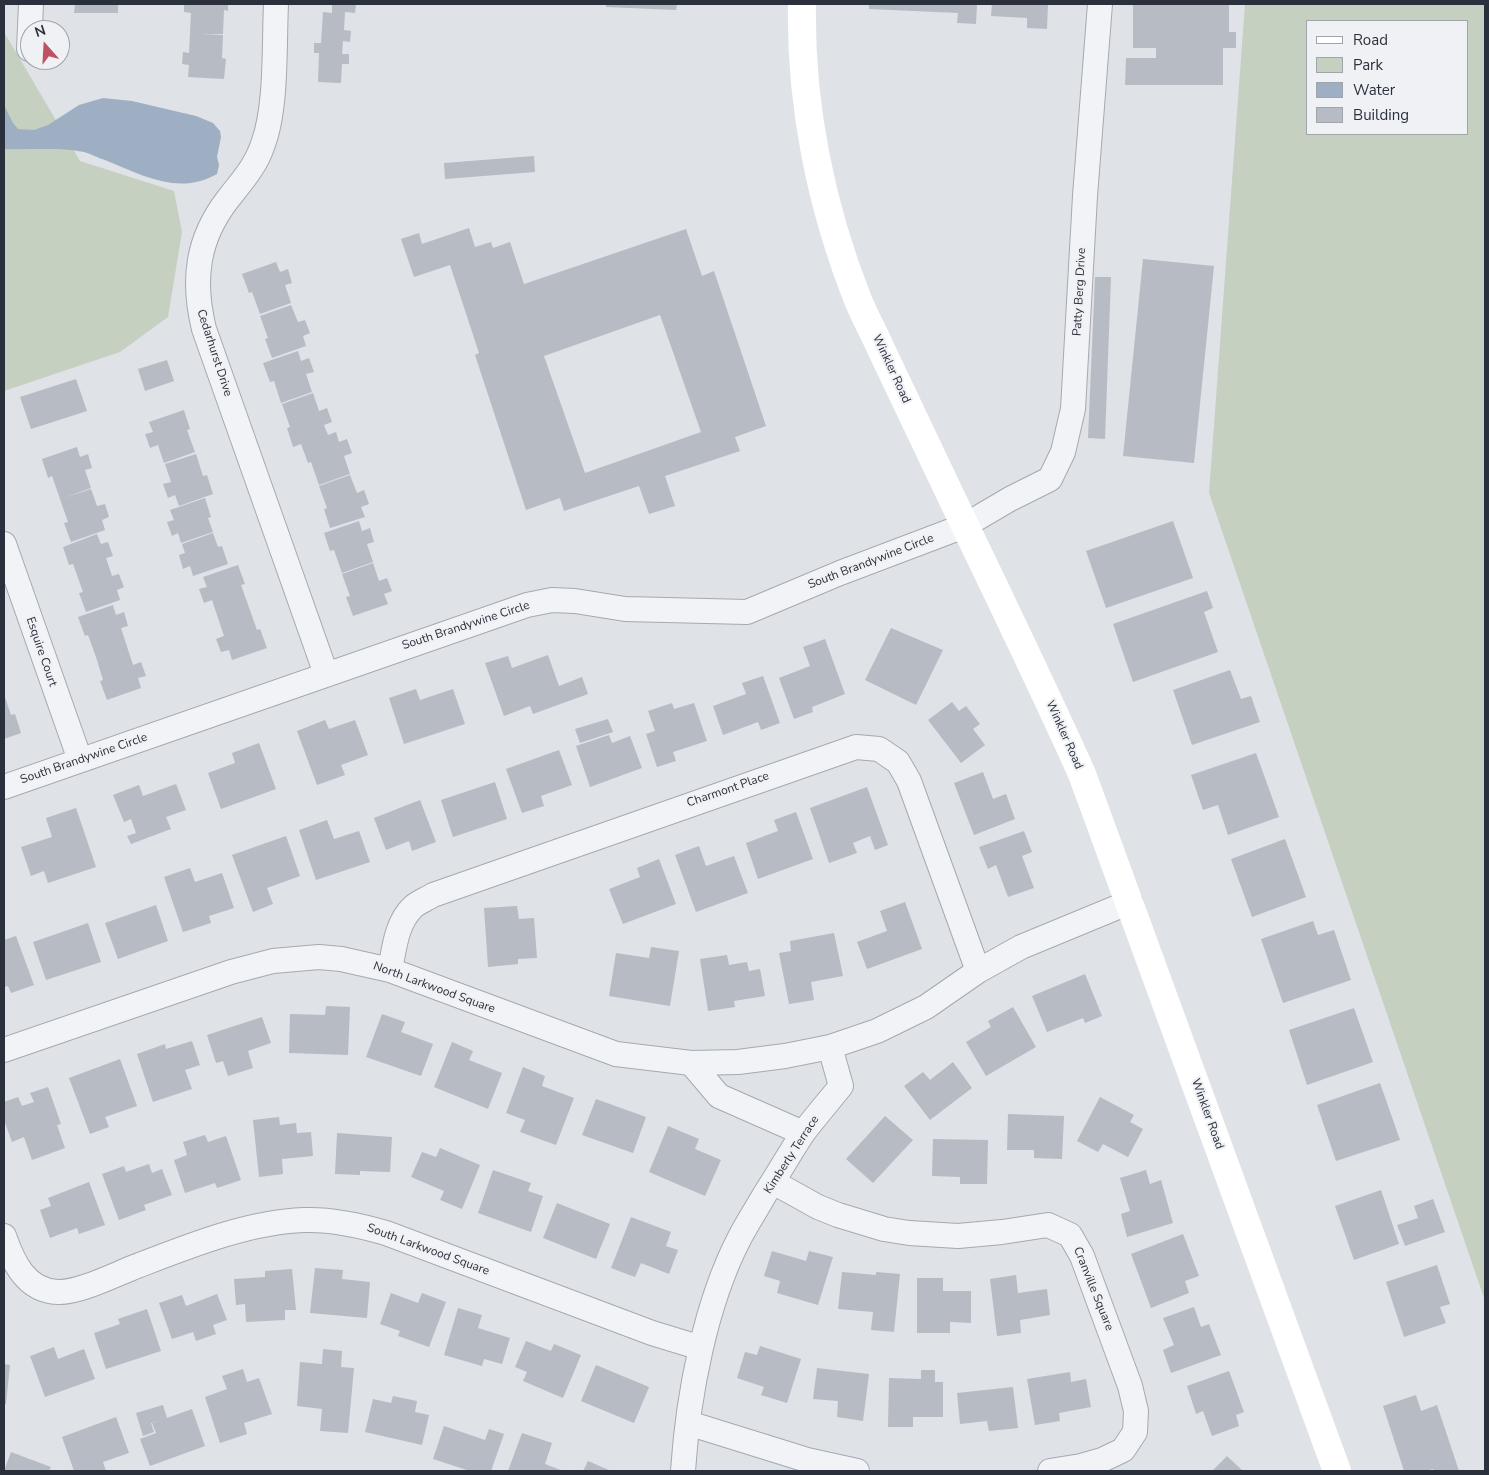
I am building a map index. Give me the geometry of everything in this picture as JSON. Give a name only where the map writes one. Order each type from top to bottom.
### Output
[{"type":"street","points":[[30,20],[31,4]]},
{"type":"street","name":"Cedarhurst Drive","points":[[276,4],[272,92],[264,144],[254,165],[216,216],[205,238],[198,265],[197,286],[199,308],[204,329],[326,674]]},
{"type":"street","name":"Winkler Road","points":[[802,4],[803,58],[808,108],[820,180],[833,230],[858,301],[1043,688],[1082,774],[1337,1471]]},
{"type":"street","name":"Patty Berg Drive","points":[[964,526],[1010,499],[1050,479],[1064,452],[1073,409],[1085,196],[1100,4]]},
{"type":"street","name":"South Brandywine Circle","points":[[4,787],[526,605],[552,600],[575,601],[625,609],[747,612],[840,573],[964,526]]},
{"type":"street","name":"Esquire Court","points":[[4,544],[80,760]]},
{"type":"street","name":"Charmont Place","points":[[390,970],[394,947],[401,925],[413,908],[433,895],[856,747],[879,749],[898,762],[909,781],[978,971]]},
{"type":"street","points":[[830,1047],[877,1031],[926,1007],[978,971],[1022,947],[1130,902]]},
{"type":"street","name":"North Larkwood Square","points":[[4,1050],[231,972],[273,961],[319,957],[342,959],[390,970],[616,1054],[691,1063],[738,1062],[785,1056],[830,1047]]},
{"type":"street","name":"Kimberly Terrace","points":[[683,1471],[688,1423],[701,1348],[717,1294],[740,1237],[803,1133],[841,1086],[830,1047]]},
{"type":"street","points":[[691,1063],[719,1096],[803,1133]]},
{"type":"street","name":"Cranville Square","points":[[773,1182],[818,1207],[884,1229],[909,1233],[958,1236],[1048,1225],[1070,1235],[1082,1256],[1130,1386],[1136,1410],[1135,1432],[1123,1450],[1102,1460],[1081,1466],[1050,1471]]},
{"type":"street","name":"South Larkwood Square","points":[[4,1236],[9,1251],[20,1272],[38,1288],[58,1292],[87,1286],[138,1266],[256,1226],[305,1220],[332,1221],[386,1232],[652,1332],[701,1348]]},
{"type":"street","points":[[688,1423],[807,1460],[857,1471]]},
{"type":"green space","points":[[1245,4],[1485,4],[1485,1301],[1209,493]]},
{"type":"green space","points":[[4,32],[20,59],[20,70],[26,70],[80,161],[174,191],[182,232],[168,317],[120,352],[4,391]]},
{"type":"water","points":[[103,98],[132,101],[196,116],[213,123],[220,131],[221,137],[217,157],[219,165],[217,174],[189,183],[175,183],[147,177],[75,150],[4,149],[4,105],[18,129],[34,130],[48,125],[79,105]]},
{"type":"building","points":[[75,4],[118,4],[118,13],[74,13]]},
{"type":"building","points":[[184,4],[228,4],[228,11],[224,10],[223,34],[201,34],[223,35],[222,58],[226,59],[224,79],[188,77],[189,65],[182,64],[183,52],[189,53],[191,13],[184,12]]},
{"type":"building","points":[[332,4],[356,4],[355,13],[345,12],[344,30],[351,31],[350,42],[343,41],[342,54],[349,54],[349,64],[342,64],[341,83],[318,82],[319,53],[314,53],[314,43],[321,43],[323,12],[332,13]]},
{"type":"building","points":[[606,4],[677,4],[676,10],[606,7]]},
{"type":"building","points":[[869,4],[977,4],[976,24],[957,23],[958,13],[869,9]]},
{"type":"building","points":[[992,4],[1048,4],[1047,29],[1027,28],[1027,18],[991,16]]},
{"type":"building","points":[[1229,4],[1229,32],[1236,32],[1236,48],[1223,48],[1223,85],[1125,85],[1126,58],[1156,58],[1156,48],[1133,48],[1133,5]]},
{"type":"building","points":[[534,156],[535,172],[445,179],[444,163]]},
{"type":"building","points":[[469,228],[475,247],[491,242],[493,248],[510,242],[524,284],[686,229],[702,276],[714,271],[766,426],[735,437],[740,451],[665,476],[675,506],[649,514],[639,486],[564,511],[560,498],[526,510],[475,355],[479,353],[450,265],[414,277],[401,239],[419,233],[422,244]],"holes":[[[660,315],[701,432],[585,473],[544,356]]]},
{"type":"building","points":[[1143,259],[1214,266],[1194,463],[1123,456]]},
{"type":"building","points":[[276,262],[280,272],[288,269],[292,283],[285,285],[291,303],[260,314],[252,292],[249,293],[242,274]]},
{"type":"building","points":[[1095,277],[1111,277],[1105,439],[1088,438]]},
{"type":"building","points":[[291,305],[298,322],[305,320],[310,333],[303,336],[306,346],[272,358],[265,339],[268,338],[260,316]]},
{"type":"building","points":[[298,351],[301,361],[309,358],[314,372],[306,374],[312,392],[281,403],[274,381],[270,382],[263,363]]},
{"type":"building","points":[[167,360],[174,381],[145,391],[138,369]]},
{"type":"building","points":[[76,379],[87,411],[31,429],[20,397]]},
{"type":"building","points":[[313,393],[319,411],[327,408],[332,422],[324,425],[328,435],[336,432],[339,442],[347,439],[352,453],[344,456],[350,474],[319,485],[311,462],[308,463],[301,444],[293,447],[287,428],[290,427],[282,404]]},
{"type":"building","points":[[184,410],[190,429],[187,430],[195,452],[164,463],[158,445],[150,448],[145,434],[153,432],[149,422]]},
{"type":"building","points":[[77,447],[80,457],[88,454],[92,468],[85,470],[91,488],[64,498],[91,489],[97,506],[105,504],[109,517],[102,520],[105,530],[71,542],[64,523],[68,522],[52,476],[48,478],[42,459]]},
{"type":"building","points":[[196,454],[203,476],[207,475],[213,494],[179,506],[175,495],[168,498],[163,484],[171,482],[165,464]]},
{"type":"building","points":[[350,475],[357,493],[364,490],[369,504],[361,507],[365,517],[330,528],[324,509],[327,508],[319,486]]},
{"type":"building","points":[[205,498],[211,517],[208,518],[213,532],[181,543],[178,533],[172,536],[167,522],[174,520],[170,510]]},
{"type":"building","points":[[359,521],[362,531],[370,528],[374,542],[367,544],[373,562],[342,573],[334,550],[330,551],[324,533]]},
{"type":"building","points":[[1173,521],[1193,578],[1106,608],[1086,551]]},
{"type":"building","points":[[213,533],[218,547],[222,546],[228,564],[193,576],[190,566],[183,569],[179,555],[185,553],[182,544]]},
{"type":"building","points":[[97,534],[101,544],[108,542],[113,556],[106,558],[112,576],[119,574],[124,587],[117,590],[120,600],[86,612],[79,593],[83,592],[73,564],[69,565],[63,547]]},
{"type":"building","points":[[373,563],[379,581],[387,578],[392,591],[384,594],[388,604],[353,616],[346,597],[350,596],[342,574]]},
{"type":"building","points":[[238,565],[245,584],[241,585],[257,630],[260,629],[267,648],[232,660],[229,650],[221,652],[216,639],[224,636],[212,600],[204,603],[199,589],[207,587],[203,577]]},
{"type":"building","points":[[1207,591],[1213,608],[1204,612],[1218,652],[1133,682],[1113,624]]},
{"type":"building","points":[[113,605],[116,615],[124,612],[128,626],[121,628],[133,665],[141,662],[146,676],[138,678],[141,688],[107,700],[100,681],[103,680],[96,657],[88,635],[85,636],[78,617]]},
{"type":"building","points":[[891,628],[943,650],[916,705],[865,680]]},
{"type":"building","points":[[825,639],[845,694],[812,707],[813,712],[794,719],[779,678],[810,666],[803,647]]},
{"type":"building","points":[[548,655],[559,686],[582,677],[588,694],[533,714],[530,706],[504,716],[485,663],[508,656],[512,668]]},
{"type":"building","points":[[1230,670],[1241,699],[1251,696],[1260,722],[1192,745],[1173,690]]},
{"type":"building","points":[[763,676],[780,723],[761,730],[758,722],[723,735],[713,706],[746,694],[742,683]]},
{"type":"building","points":[[416,689],[420,700],[453,689],[465,724],[404,744],[389,698]]},
{"type":"building","points":[[4,694],[11,715],[15,714],[21,733],[4,739]]},
{"type":"building","points":[[952,702],[959,711],[966,706],[980,724],[973,729],[985,745],[961,763],[928,720]]},
{"type":"building","points":[[672,703],[674,709],[694,703],[707,741],[673,752],[676,761],[657,767],[646,734],[655,731],[648,711]]},
{"type":"building","points":[[608,719],[613,732],[580,743],[575,729]]},
{"type":"building","points":[[325,720],[329,729],[355,720],[368,755],[341,765],[345,775],[317,785],[297,731]]},
{"type":"building","points":[[609,735],[612,743],[630,736],[642,768],[590,787],[576,746]]},
{"type":"building","points":[[259,743],[276,789],[221,809],[208,773],[235,763],[232,753]]},
{"type":"building","points":[[559,750],[572,785],[541,796],[544,806],[522,813],[506,769]]},
{"type":"building","points":[[1256,753],[1279,817],[1228,835],[1218,805],[1203,810],[1191,775]]},
{"type":"building","points":[[983,772],[993,799],[1006,794],[1015,819],[974,835],[954,783]]},
{"type":"building","points":[[495,782],[507,819],[453,837],[441,800]]},
{"type":"building","points":[[176,784],[186,810],[166,817],[171,829],[131,844],[127,836],[136,833],[131,819],[124,822],[113,795],[139,785],[143,796]]},
{"type":"building","points":[[867,787],[888,845],[875,850],[870,836],[853,843],[857,853],[829,863],[810,808]]},
{"type":"building","points":[[420,800],[436,842],[412,851],[409,841],[386,850],[374,818]]},
{"type":"building","points":[[76,808],[96,867],[48,883],[44,871],[31,876],[21,847],[52,837],[46,818]]},
{"type":"building","points":[[796,812],[813,859],[758,879],[746,843],[778,831],[774,820]]},
{"type":"building","points":[[327,820],[334,839],[359,831],[370,862],[316,880],[299,830]]},
{"type":"building","points":[[1024,831],[1032,852],[1022,856],[1034,888],[1008,897],[996,865],[988,869],[979,847]]},
{"type":"building","points":[[286,836],[300,876],[267,888],[273,904],[253,912],[232,855]]},
{"type":"building","points":[[1285,839],[1306,897],[1252,917],[1231,859]]},
{"type":"building","points":[[699,846],[706,866],[734,856],[748,893],[696,912],[675,855]]},
{"type":"building","points":[[659,859],[676,904],[623,924],[609,889],[640,877],[637,868]]},
{"type":"building","points":[[190,868],[195,882],[222,873],[234,908],[209,916],[211,923],[183,932],[164,877]]},
{"type":"building","points":[[905,902],[922,949],[867,969],[857,942],[887,931],[880,911]]},
{"type":"building","points":[[156,905],[168,941],[118,959],[105,923]]},
{"type":"building","points":[[517,906],[519,919],[534,918],[537,958],[518,959],[518,964],[488,967],[484,908]]},
{"type":"building","points":[[1313,921],[1318,935],[1334,930],[1351,980],[1283,1003],[1261,939]]},
{"type":"building","points":[[88,923],[101,962],[46,980],[33,942]]},
{"type":"building","points":[[834,933],[843,976],[811,982],[814,1000],[789,1004],[779,953],[791,951],[790,941]]},
{"type":"building","points":[[16,936],[34,985],[11,993],[8,986],[4,987],[4,940]]},
{"type":"building","points":[[651,947],[679,951],[670,1006],[609,996],[616,953],[649,958]]},
{"type":"building","points":[[727,955],[729,965],[747,962],[749,971],[760,969],[765,996],[734,1001],[735,1007],[708,1011],[700,959]]},
{"type":"building","points":[[1085,974],[1102,1016],[1085,1023],[1083,1018],[1047,1032],[1032,996]]},
{"type":"building","points":[[326,1006],[350,1007],[348,1055],[289,1053],[290,1014],[325,1015]]},
{"type":"building","points":[[1013,1007],[1036,1047],[986,1076],[966,1042],[991,1027],[988,1021]]},
{"type":"building","points":[[1354,1008],[1373,1062],[1307,1085],[1289,1030]]},
{"type":"building","points":[[382,1014],[405,1022],[401,1032],[433,1044],[421,1076],[366,1057]]},
{"type":"building","points":[[262,1017],[271,1043],[248,1051],[253,1068],[228,1076],[223,1061],[216,1063],[207,1035]]},
{"type":"building","points":[[192,1041],[200,1065],[185,1070],[192,1089],[153,1102],[137,1054],[165,1044],[166,1049]]},
{"type":"building","points":[[452,1042],[473,1051],[469,1060],[502,1073],[488,1109],[434,1087]]},
{"type":"building","points":[[120,1059],[137,1106],[105,1117],[109,1127],[90,1134],[69,1078]]},
{"type":"building","points":[[953,1062],[972,1088],[930,1120],[904,1086],[923,1072],[930,1080]]},
{"type":"building","points":[[523,1067],[545,1076],[542,1086],[574,1098],[556,1145],[520,1132],[525,1120],[506,1113]]},
{"type":"building","points":[[1380,1083],[1400,1140],[1336,1161],[1317,1105]]},
{"type":"building","points":[[48,1087],[61,1124],[57,1125],[65,1148],[32,1160],[24,1137],[12,1142],[4,1120],[4,1102],[18,1097],[22,1106],[34,1102],[30,1093]]},
{"type":"building","points":[[1100,1097],[1134,1115],[1130,1122],[1143,1129],[1128,1157],[1103,1144],[1098,1152],[1077,1141]]},
{"type":"building","points":[[596,1099],[646,1117],[633,1153],[582,1135]]},
{"type":"building","points":[[1008,1114],[1064,1116],[1062,1159],[1034,1158],[1034,1150],[1007,1150]]},
{"type":"building","points":[[885,1116],[913,1140],[873,1183],[846,1159]]},
{"type":"building","points":[[279,1117],[280,1125],[296,1123],[297,1133],[311,1132],[313,1156],[282,1159],[283,1174],[259,1177],[253,1120]]},
{"type":"building","points":[[668,1126],[699,1139],[695,1149],[721,1160],[705,1196],[649,1172]]},
{"type":"building","points":[[337,1133],[392,1137],[390,1172],[360,1171],[360,1175],[335,1174]]},
{"type":"building","points":[[205,1135],[208,1142],[226,1136],[241,1180],[217,1188],[215,1183],[185,1193],[174,1160],[187,1155],[183,1142]]},
{"type":"building","points":[[933,1139],[988,1140],[987,1184],[960,1184],[960,1177],[932,1176]]},
{"type":"building","points":[[440,1148],[480,1165],[462,1209],[440,1200],[444,1191],[411,1177],[422,1152],[436,1157]]},
{"type":"building","points":[[149,1164],[152,1173],[162,1169],[172,1195],[144,1205],[146,1210],[119,1220],[102,1174],[124,1166],[126,1172]]},
{"type":"building","points":[[493,1170],[531,1183],[528,1191],[543,1196],[531,1232],[478,1213]]},
{"type":"building","points":[[1146,1170],[1150,1184],[1161,1180],[1173,1223],[1127,1237],[1121,1214],[1130,1211],[1120,1178]]},
{"type":"building","points":[[89,1182],[105,1225],[79,1234],[77,1228],[50,1238],[40,1210],[51,1206],[48,1198]]},
{"type":"building","points":[[1381,1190],[1399,1244],[1354,1260],[1335,1206]]},
{"type":"building","points":[[1433,1199],[1445,1232],[1405,1246],[1397,1225],[1418,1218],[1414,1206]]},
{"type":"building","points":[[557,1203],[610,1224],[596,1259],[543,1238]]},
{"type":"building","points":[[631,1217],[671,1232],[666,1246],[678,1250],[669,1274],[641,1263],[635,1277],[611,1268]]},
{"type":"building","points":[[1183,1234],[1199,1276],[1185,1281],[1189,1293],[1151,1308],[1131,1254]]},
{"type":"building","points":[[772,1251],[806,1261],[809,1251],[833,1257],[818,1305],[777,1293],[780,1281],[764,1276]]},
{"type":"building","points":[[1437,1265],[1450,1304],[1440,1307],[1446,1323],[1404,1337],[1386,1282]]},
{"type":"building","points":[[315,1268],[343,1270],[342,1279],[370,1282],[367,1318],[310,1313]]},
{"type":"building","points":[[292,1269],[296,1310],[285,1310],[285,1320],[246,1322],[245,1304],[236,1305],[234,1279],[265,1277],[265,1271]]},
{"type":"building","points":[[842,1272],[876,1275],[876,1272],[900,1274],[894,1332],[871,1330],[873,1312],[838,1309]]},
{"type":"building","points":[[1016,1275],[1018,1293],[1047,1289],[1050,1315],[1020,1320],[1021,1333],[997,1336],[990,1279]]},
{"type":"building","points":[[917,1278],[943,1278],[943,1291],[971,1291],[971,1323],[950,1322],[950,1333],[917,1333]]},
{"type":"building","points":[[391,1293],[418,1303],[422,1293],[446,1302],[429,1347],[398,1336],[400,1331],[380,1324]]},
{"type":"building","points":[[217,1294],[227,1320],[213,1325],[216,1334],[196,1341],[193,1332],[172,1339],[159,1303],[182,1295],[186,1306]]},
{"type":"building","points":[[1194,1307],[1201,1327],[1209,1324],[1221,1355],[1171,1373],[1163,1350],[1174,1345],[1163,1318]]},
{"type":"building","points":[[458,1308],[482,1315],[478,1328],[510,1338],[502,1364],[484,1359],[482,1366],[444,1355]]},
{"type":"building","points":[[147,1309],[161,1351],[106,1369],[94,1333],[120,1324],[118,1319]]},
{"type":"building","points":[[526,1341],[551,1351],[554,1344],[581,1355],[563,1398],[523,1381],[527,1372],[515,1367]]},
{"type":"building","points":[[760,1346],[801,1359],[787,1403],[761,1395],[764,1387],[737,1378],[745,1352],[757,1355]]},
{"type":"building","points":[[54,1347],[58,1359],[84,1349],[95,1379],[45,1397],[30,1356]]},
{"type":"building","points":[[323,1349],[342,1351],[341,1367],[354,1368],[348,1433],[320,1431],[322,1409],[297,1406],[300,1362],[322,1364]]},
{"type":"building","points":[[4,1364],[10,1365],[6,1404],[4,1404]]},
{"type":"building","points":[[596,1365],[649,1387],[634,1423],[581,1401]]},
{"type":"building","points":[[817,1368],[869,1374],[863,1421],[837,1417],[838,1401],[813,1399]]},
{"type":"building","points":[[243,1369],[247,1382],[259,1378],[272,1414],[244,1423],[247,1434],[220,1443],[205,1397],[227,1389],[222,1376]]},
{"type":"building","points":[[921,1370],[935,1370],[935,1382],[943,1382],[943,1417],[913,1417],[913,1427],[888,1427],[889,1378],[921,1379]]},
{"type":"building","points":[[1229,1371],[1244,1412],[1236,1415],[1239,1426],[1212,1436],[1203,1411],[1196,1414],[1187,1386]]},
{"type":"building","points":[[1070,1372],[1071,1382],[1086,1379],[1091,1407],[1059,1413],[1060,1421],[1035,1425],[1027,1379]]},
{"type":"building","points":[[1013,1387],[1018,1428],[989,1431],[987,1421],[960,1424],[957,1393]]},
{"type":"building","points":[[1416,1395],[1421,1411],[1437,1405],[1459,1471],[1434,1471],[1433,1469],[1426,1471],[1404,1471],[1383,1406]]},
{"type":"building","points":[[393,1396],[417,1401],[415,1412],[429,1415],[422,1445],[365,1432],[373,1399],[391,1403]]},
{"type":"building","points":[[163,1405],[167,1418],[192,1409],[205,1446],[150,1466],[140,1439],[156,1433],[152,1423],[165,1419],[151,1423],[154,1432],[143,1436],[136,1413]]},
{"type":"building","points":[[116,1417],[129,1453],[103,1462],[106,1471],[74,1471],[62,1437]]},
{"type":"building","points":[[444,1426],[485,1440],[489,1429],[504,1434],[491,1471],[470,1471],[433,1459]]},
{"type":"building","points":[[522,1433],[552,1443],[545,1464],[563,1471],[508,1471]]},
{"type":"building","points":[[11,1452],[51,1467],[49,1471],[4,1471]]},
{"type":"building","points":[[1227,1456],[1243,1471],[1212,1471]]},
{"type":"building","points":[[588,1461],[611,1471],[583,1471]]}]
